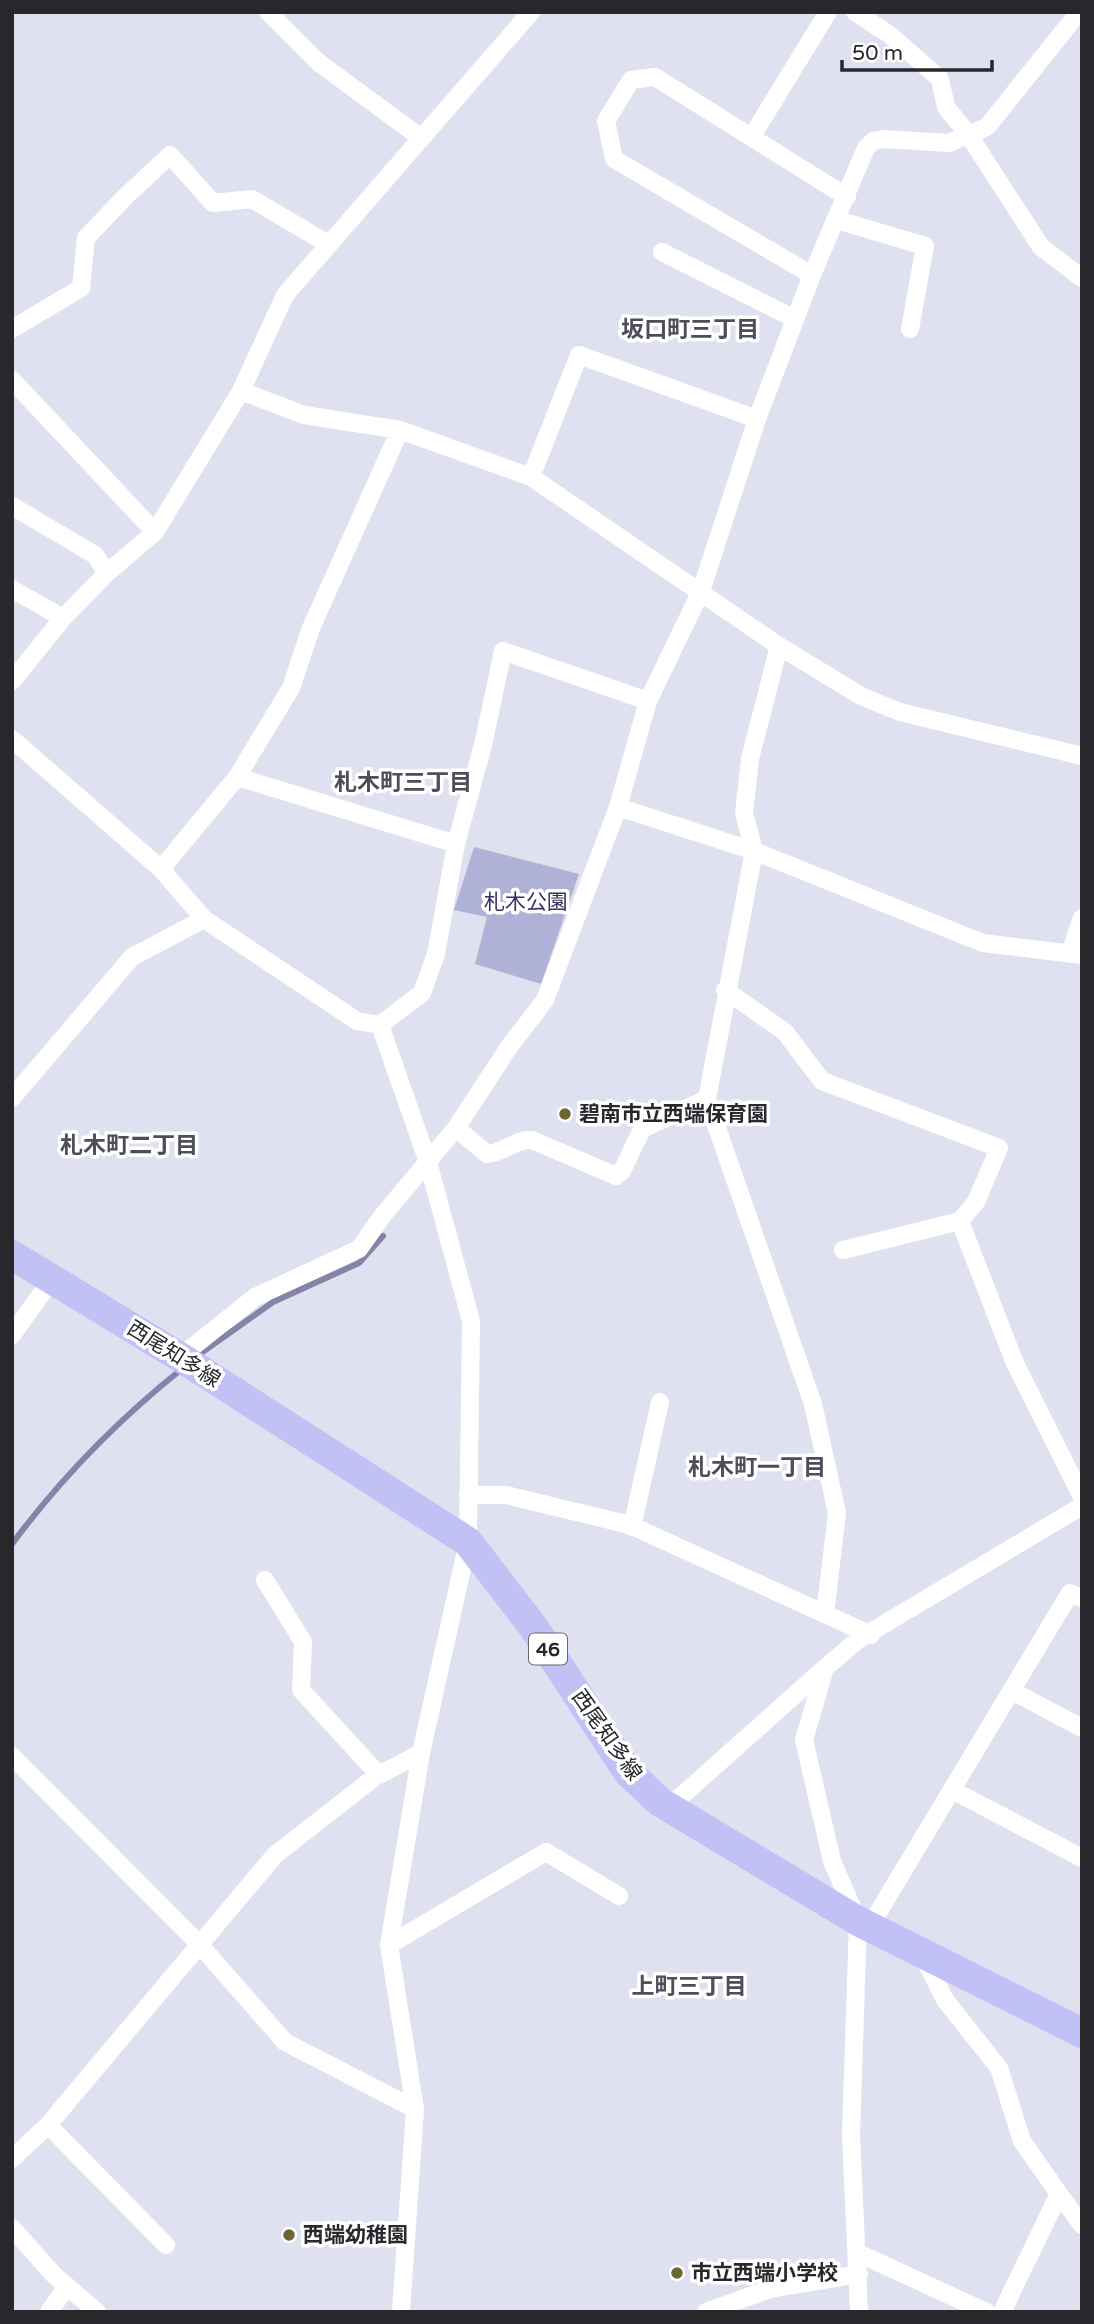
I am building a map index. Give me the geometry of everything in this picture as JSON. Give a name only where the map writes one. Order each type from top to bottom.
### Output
[{"type":"main road","name":"西尾知多線","points":[[12,1255],[180,1357],[468,1542],[534,1628],[628,1772],[669,1807],[864,1924],[1082,2033]]},
{"type":"street","points":[[268,12],[317,62],[421,138]]},
{"type":"street","points":[[12,681],[64,618],[107,573],[155,532],[241,391],[285,295],[531,12]]},
{"type":"street","points":[[752,136],[828,12]]},
{"type":"street","points":[[855,12],[890,35],[940,79],[946,107],[968,134],[1041,247],[1082,278]]},
{"type":"street","points":[[180,1357],[255,1297],[359,1249],[383,1215],[456,1128],[509,1047],[545,1000],[618,807],[648,701],[701,592],[757,419],[794,319],[866,148],[873,141],[949,143],[987,127],[1079,12]]},
{"type":"street","points":[[812,275],[614,159],[606,121],[631,80],[655,77],[847,197]]},
{"type":"street","points":[[12,329],[81,288],[86,239],[125,197],[170,155],[213,203],[252,199],[328,244]]},
{"type":"street","points":[[837,220],[925,246],[910,329]]},
{"type":"street","points":[[662,252],[794,319]]},
{"type":"street","points":[[531,477],[579,355],[757,419]]},
{"type":"street","points":[[12,380],[155,532]]},
{"type":"street","points":[[241,391],[304,415],[400,430],[531,477],[779,646],[861,696],[900,712],[1082,756]]},
{"type":"street","points":[[161,869],[237,777],[291,688],[312,628],[400,430]]},
{"type":"street","points":[[12,506],[95,555],[107,573]]},
{"type":"street","points":[[12,589],[64,618]]},
{"type":"street","points":[[779,646],[750,759],[744,813],[754,851],[725,990],[707,1099],[813,1404],[837,1513],[825,1614]]},
{"type":"street","points":[[12,739],[161,869],[204,919],[357,1021],[380,1025],[422,993],[436,954],[456,844],[484,745],[503,651],[648,701]]},
{"type":"street","points":[[237,777],[456,844]]},
{"type":"street","points":[[618,807],[754,851],[984,943],[1076,954],[1082,918]]},
{"type":"street","points":[[12,1098],[132,957],[204,919]]},
{"type":"street","points":[[725,990],[785,1032],[822,1081],[999,1148],[976,1202],[960,1221],[843,1250]]},
{"type":"street","points":[[380,1025],[428,1162],[471,1321],[468,1542],[421,1753],[389,1945],[415,2109],[401,2312]]},
{"type":"street","points":[[456,1128],[487,1154],[495,1153],[522,1139],[532,1140],[616,1177],[622,1171],[642,1129],[707,1099]]},
{"type":"street","points":[[960,1221],[1014,1361],[1082,1497]]},
{"type":"street","points":[[12,1335],[52,1279]]},
{"type":"street","points":[[632,1527],[660,1402]]},
{"type":"street","points":[[468,1495],[506,1495],[632,1527],[871,1634]]},
{"type":"street","points":[[669,1807],[859,1639],[1082,1506]]},
{"type":"street","points":[[265,1580],[303,1642],[301,1690],[379,1775]]},
{"type":"street","points":[[859,2312],[852,2135],[864,1924],[952,1790],[1070,1593],[1082,1598]]},
{"type":"street","points":[[825,1668],[804,1740],[832,1861],[864,1924]]},
{"type":"street","points":[[1012,1691],[1082,1728]]},
{"type":"street","points":[[12,2160],[48,2125],[275,1855],[379,1775],[421,1753]]},
{"type":"street","points":[[12,1756],[199,1944],[285,2042],[415,2109]]},
{"type":"street","points":[[952,1790],[1082,1858]]},
{"type":"street","points":[[389,1945],[546,1852],[619,1896]]},
{"type":"street","points":[[922,1953],[945,2000],[999,2068],[1022,2141],[1082,2225]]},
{"type":"street","points":[[48,2125],[166,2245]]},
{"type":"street","points":[[1002,2312],[1059,2194]]},
{"type":"street","points":[[12,2228],[67,2286],[96,2312]]},
{"type":"street","points":[[858,2253],[986,2312]]},
{"type":"street","points":[[706,2312],[770,2289],[859,2274]]},
{"type":"street","points":[[49,2312],[67,2286]]},
{"type":"green space","name":"札木公園","points":[[474,847],[579,874],[541,984],[475,964],[487,917],[454,910]]},
{"type":"waterway","points":[[197,1356],[273,1302],[359,1263],[383,1236]]},
{"type":"waterway","points":[[12,1544],[50,1496],[92,1450],[183,1368]]},
{"type":"place","name":"碧南市立西端保育園","points":[[565,1114]]},
{"type":"place","name":"西端幼稚園","points":[[289,2235]]},
{"type":"place","name":"市立西端小学校","points":[[677,2273]]},
{"type":"district","name":"坂口町三丁目","points":[[690,329]]},
{"type":"district","name":"札木町三丁目","points":[[403,782]]},
{"type":"district","name":"札木町二丁目","points":[[129,1145]]},
{"type":"district","name":"札木町一丁目","points":[[757,1467]]},
{"type":"district","name":"上町三丁目","points":[[689,1986]]}]
